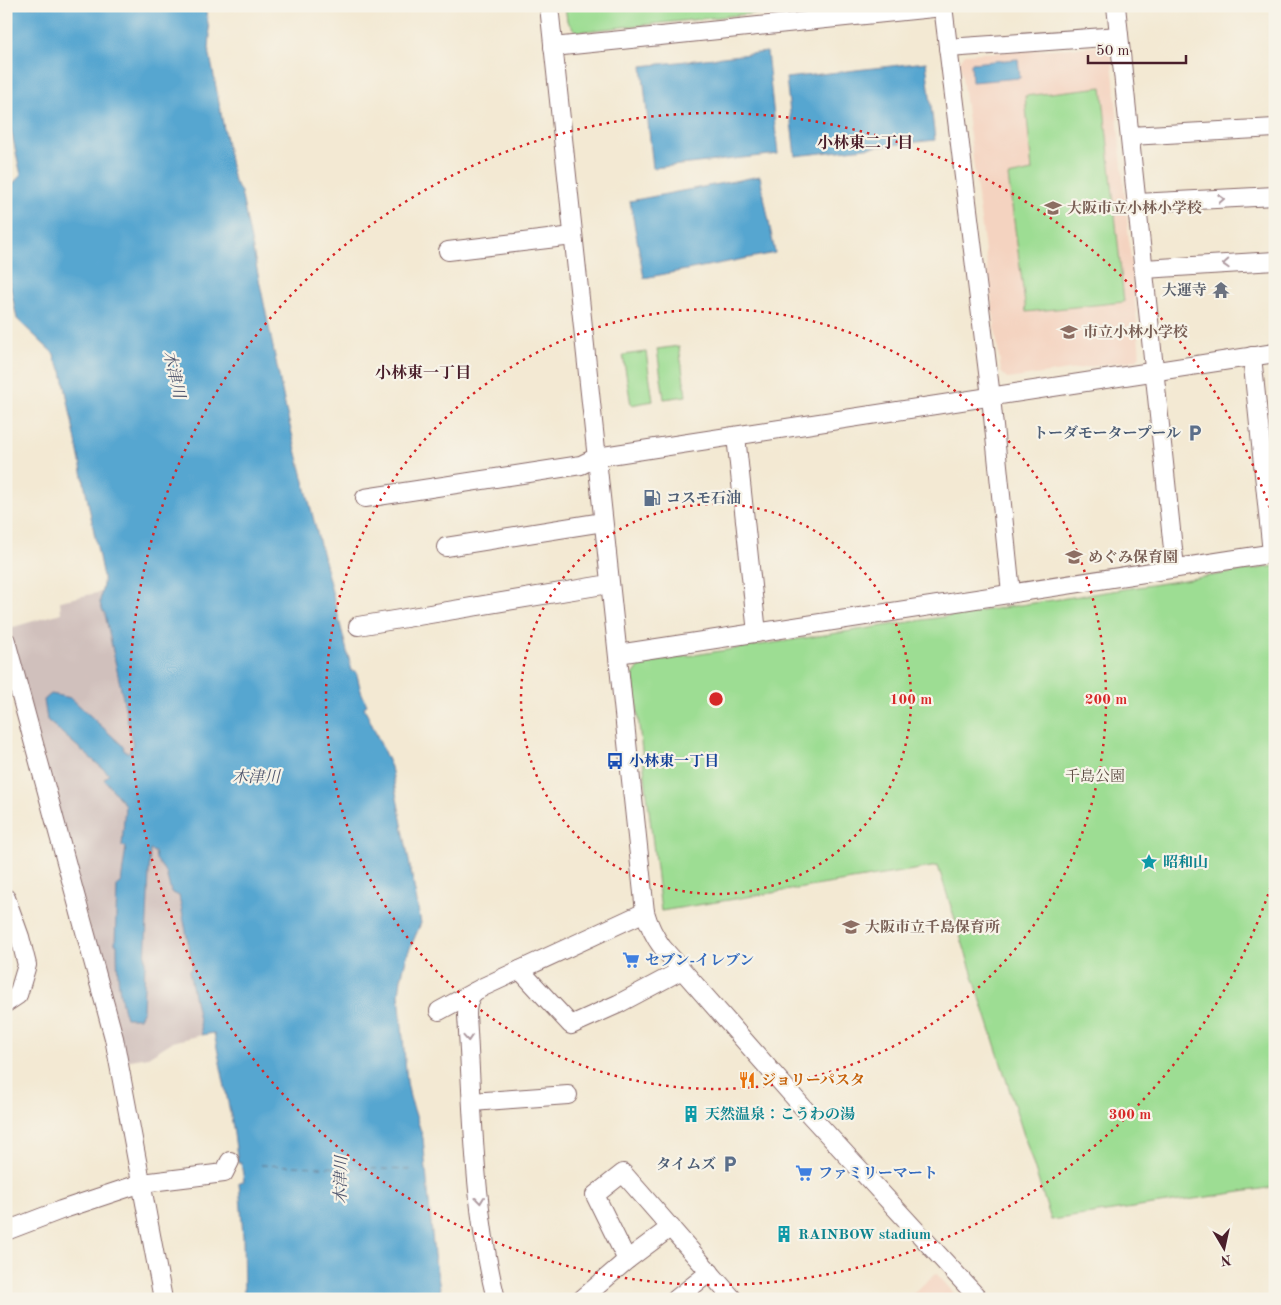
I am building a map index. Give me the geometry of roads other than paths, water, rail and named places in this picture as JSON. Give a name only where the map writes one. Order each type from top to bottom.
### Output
[{"type":"street","points":[[549,6],[645,912],[653,935],[682,970],[808,1113],[979,1299]]},
{"type":"street","points":[[1116,6],[1175,568]]},
{"type":"street","points":[[553,47],[943,7],[991,397],[1011,592]]},
{"type":"street","points":[[948,48],[1119,36]]},
{"type":"street","points":[[1130,136],[1275,128]]},
{"type":"street","points":[[1137,204],[1275,196]]},
{"type":"street","points":[[448,251],[573,236]]},
{"type":"street","points":[[1144,269],[1275,261]]},
{"type":"street","points":[[365,498],[581,465],[597,457],[1275,353]]},
{"type":"street","points":[[618,654],[1273,553],[1252,356]]},
{"type":"street","points":[[736,436],[757,633]]},
{"type":"street","points":[[446,547],[603,522]]},
{"type":"street","points":[[358,626],[609,584]]},
{"type":"street","points":[[6,641],[114,1038],[163,1299]]},
{"type":"street","points":[[6,898],[20,937],[27,965],[18,995],[6,1003]]},
{"type":"street","points":[[440,1011],[474,992],[645,912]]},
{"type":"street","points":[[520,970],[571,1025],[618,1004],[682,970]]},
{"type":"street","points":[[474,992],[467,1003],[472,1102],[486,1255],[496,1299]]},
{"type":"street","points":[[472,1102],[568,1095]]},
{"type":"street","points":[[6,1231],[142,1183],[224,1173],[230,1161]]},
{"type":"street","points":[[627,1260],[594,1195],[623,1173],[733,1299]]},
{"type":"street","points":[[582,1299],[627,1260],[671,1227]]},
{"type":"street","points":[[676,1299],[710,1272]]},
{"type":"water","name":"木津川","points":[[6,6],[205,6],[210,35],[209,50],[234,182],[241,192],[286,410],[352,671],[356,671],[367,705],[364,707],[391,767],[421,923],[407,955],[399,994],[407,1082],[423,1138],[434,1255],[442,1299],[244,1299],[243,1236],[239,1182],[244,1181],[241,1163],[238,1163],[233,1127],[214,1033],[202,1035],[189,971],[193,966],[179,896],[171,892],[166,873],[156,859],[155,852],[150,850],[143,1010],[139,1018],[126,1018],[120,991],[117,945],[115,944],[117,885],[121,883],[126,847],[122,846],[125,805],[104,779],[109,774],[47,720],[44,700],[51,694],[71,698],[124,747],[123,749],[128,753],[133,745],[105,614],[100,604],[103,577],[62,371],[55,360],[54,354],[17,319],[6,265],[6,191],[21,175],[6,108]]},
{"type":"water","points":[[767,52],[778,154],[653,168],[642,66]]},
{"type":"water","points":[[1018,59],[1020,78],[972,82],[971,63]]},
{"type":"water","points":[[926,62],[935,140],[795,156],[786,78]]},
{"type":"water","points":[[760,176],[775,253],[644,278],[630,201]]},
{"type":"place","name":"大阪市立小林小学校","points":[[1053,208]]},
{"type":"place","name":"大運寺","points":[[1221,290]]},
{"type":"place","name":"市立小林小学校","points":[[1069,332]]},
{"type":"place","name":"トーダモータープール","points":[[1195,433]]},
{"type":"place","name":"コスモ石油","points":[[652,498]]},
{"type":"place","name":"めぐみ保育園","points":[[1074,557]]},
{"type":"place","name":"小林東一丁目","points":[[615,761]]},
{"type":"place","name":"昭和山","points":[[1149,862]]},
{"type":"place","name":"大阪市立千島保育所","points":[[851,927]]},
{"type":"place","name":"セブン-イレブン","points":[[631,960]]},
{"type":"place","name":"ジョリーパスタ","points":[[747,1080]]},
{"type":"place","name":"天然温泉：こうわの湯","points":[[691,1114]]},
{"type":"place","name":"タイムズ","points":[[730,1164]]},
{"type":"place","name":"ファミリーマート","points":[[804,1173]]},
{"type":"place","name":"RAINBOW stadium","points":[[784,1234]]},
{"type":"district","name":"小林東二丁目","points":[[865,142]]},
{"type":"district","name":"小林東一丁目","points":[[423,372]]},
{"type":"park label","name":"千島公園","points":[[1095,776]]}]
